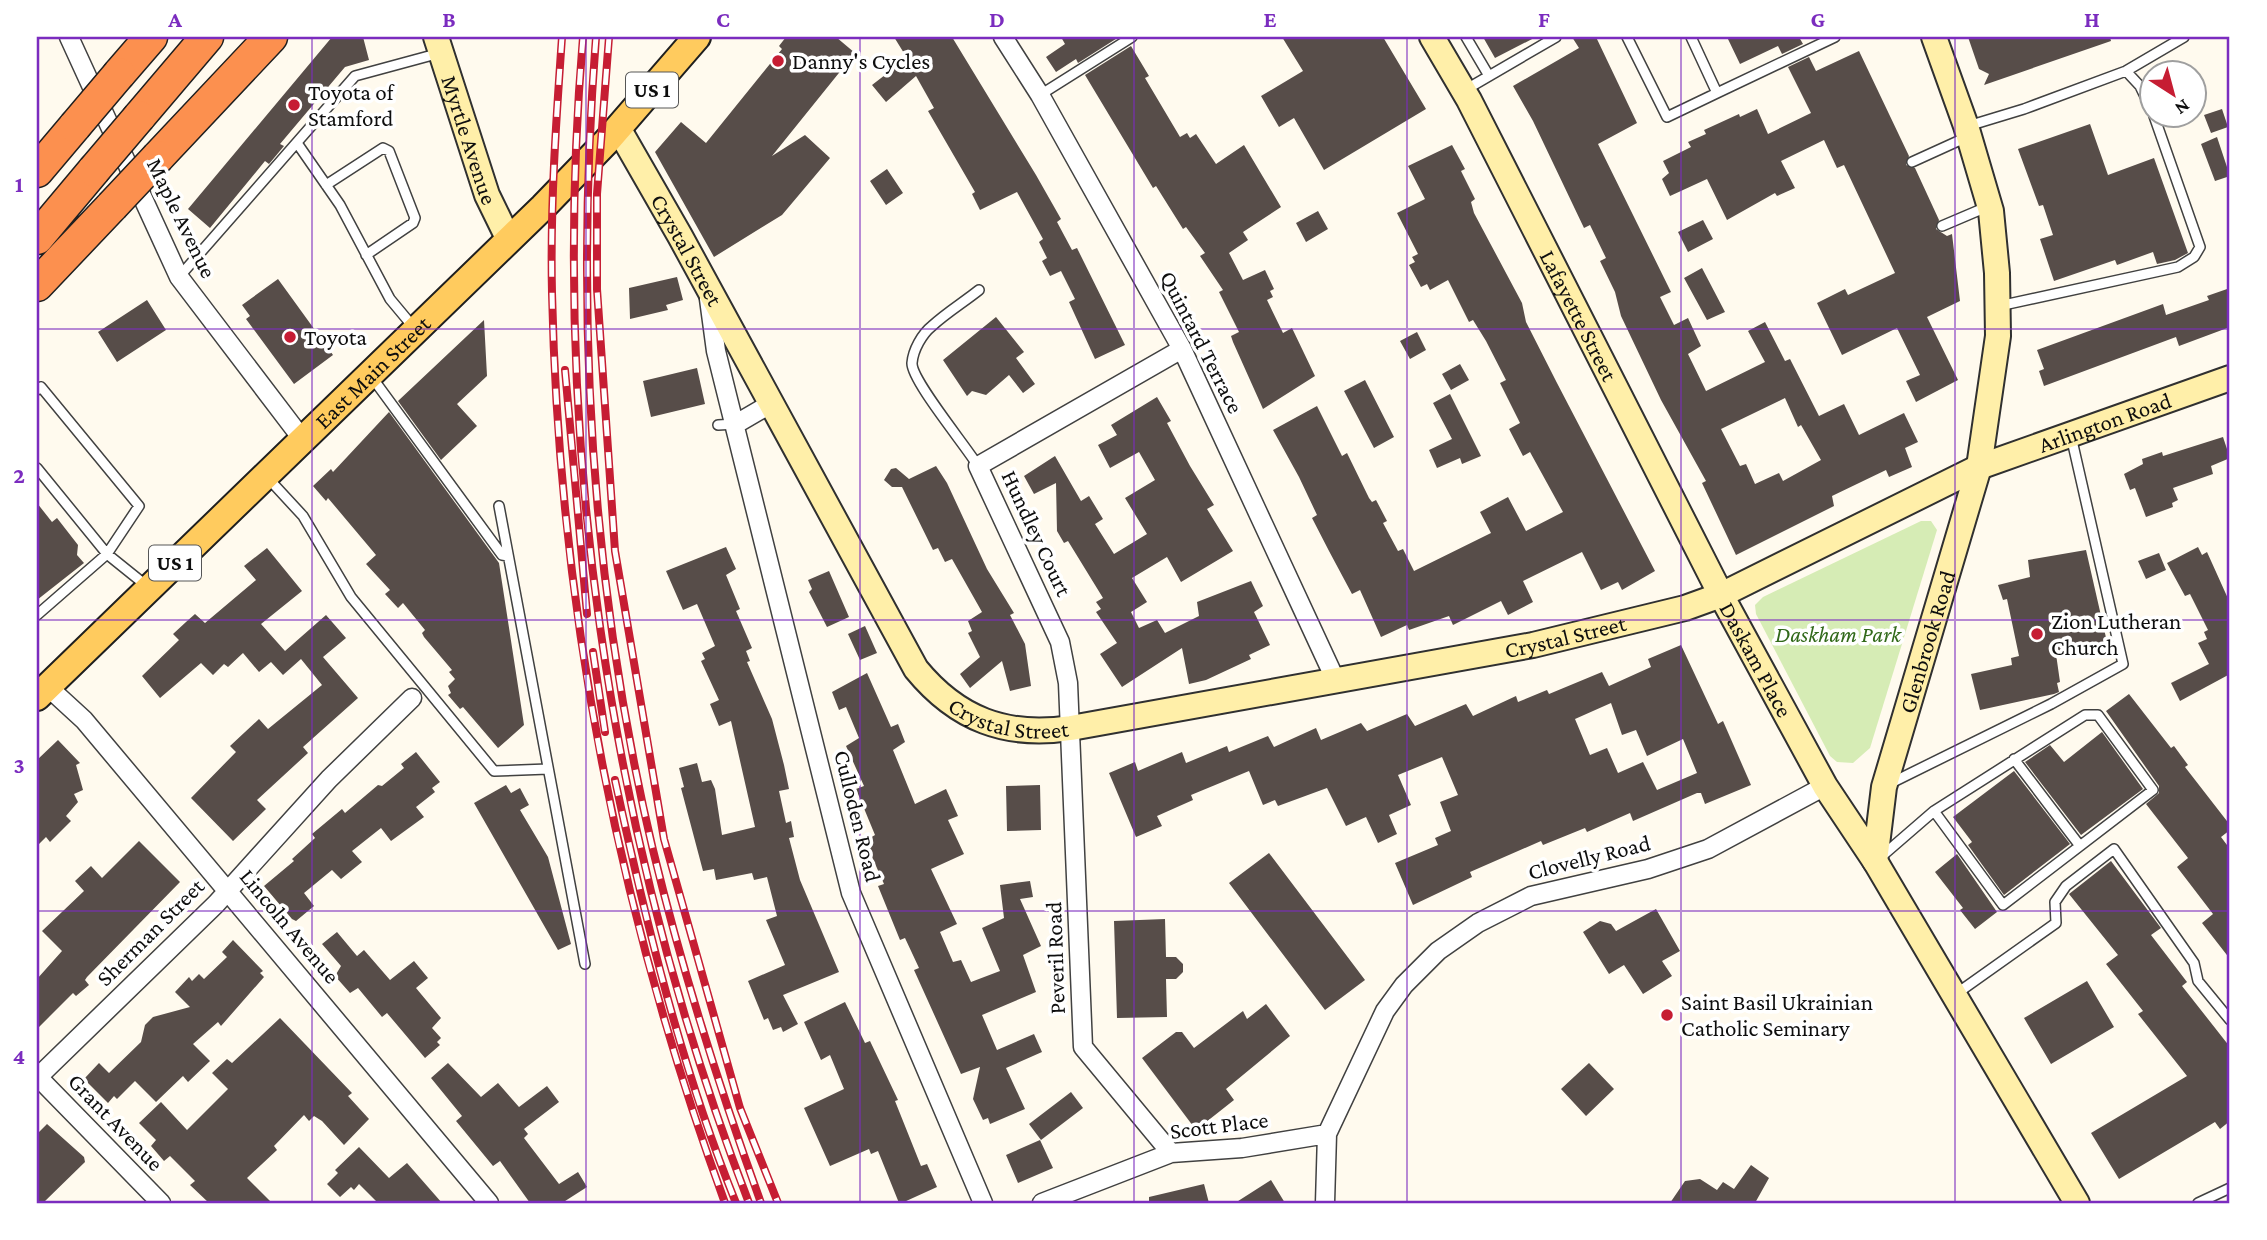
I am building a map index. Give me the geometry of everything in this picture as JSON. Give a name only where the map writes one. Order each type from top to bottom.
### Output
[{"type":"highway","points":[[37,171],[151,37]]},
{"type":"highway","points":[[37,238],[207,37]]},
{"type":"highway","points":[[37,285],[271,37]]},
{"type":"main road","name":"East Main Street","points":[[41,687],[150,588],[509,240],[618,128],[697,37]]},
{"type":"street","name":"Maple Avenue","points":[[69,37],[179,277],[303,440]]},
{"type":"street","name":"Quintard Terrace","points":[[1003,37],[1041,95],[1182,349],[1336,681]]},
{"type":"street","name":"Lafayette Street","points":[[1432,37],[1463,90],[1721,595]]},
{"type":"street","name":"Glenbrook Road","points":[[1875,862],[1884,787],[1979,467],[1998,336],[1990,206],[1968,131],[1934,37]]},
{"type":"street","name":"Myrtle Avenue","points":[[439,45],[486,195],[509,240]]},
{"type":"street","name":"Crystal Street","points":[[618,128],[772,403],[916,669],[950,704],[995,726],[1049,732],[1336,681],[1533,645],[1685,608],[1721,595]]},
{"type":"street","name":"Culloden Road","points":[[708,291],[727,425],[851,893],[983,1203]]},
{"type":"street","name":"Hundley Court","points":[[1071,728],[1068,683],[1060,642],[978,466],[1182,349]]},
{"type":"street","name":"Arlington Road","points":[[1979,467],[2230,377]]},
{"type":"street","points":[[727,425],[772,403]]},
{"type":"street","name":"Daskam Place","points":[[1875,862],[1825,786],[1721,595],[1979,467]]},
{"type":"street","name":"Lincoln Avenue","points":[[41,687],[75,710],[489,1203]]},
{"type":"street","name":"Sherman Street","points":[[37,1077],[228,890],[328,779],[412,698]]},
{"type":"street","name":"Peveril Road","points":[[1071,728],[1083,1048],[1171,1153]]},
{"type":"street","name":"Clovelly Road","points":[[1325,1203],[1327,1134],[1385,1011],[1404,985],[1458,935],[1531,896],[1648,869],[1708,849],[1825,786]]},
{"type":"street","points":[[1875,862],[2074,1202]]},
{"type":"street","name":"Grant Avenue","points":[[37,1077],[161,1203]]},
{"type":"street","name":"Scott Place","points":[[1041,1203],[1171,1153],[1242,1148],[1327,1134]]},
{"type":"lane","points":[[1041,95],[1132,37]]},
{"type":"lane","points":[[1466,37],[1489,76]]},
{"type":"lane","points":[[1463,90],[1556,37]]},
{"type":"lane","points":[[1627,37],[1667,117],[1835,37]]},
{"type":"lane","points":[[1692,37],[1717,93]]},
{"type":"lane","points":[[1912,162],[1968,131],[2126,71],[2184,37]]},
{"type":"lane","points":[[179,277],[355,76],[439,45]]},
{"type":"lane","points":[[2126,71],[2138,84]]},
{"type":"lane","points":[[1998,306],[2178,268],[2194,257],[2200,247],[2158,130]]},
{"type":"lane","points":[[297,143],[326,185],[390,299],[416,330]]},
{"type":"lane","points":[[326,185],[383,148],[389,151],[415,218],[413,223],[366,255]]},
{"type":"lane","points":[[1942,226],[1990,206]]},
{"type":"lane","points":[[978,466],[962,439],[917,381],[912,364],[919,341],[930,327],[979,290]]},
{"type":"lane","points":[[370,374],[502,555],[508,556]]},
{"type":"lane","points":[[37,390],[41,387],[139,506],[107,554],[37,615]]},
{"type":"lane","points":[[1884,787],[2051,704],[2123,664],[2071,435]]},
{"type":"lane","points":[[37,468],[107,554],[150,588]]},
{"type":"lane","points":[[266,475],[303,516],[351,597],[494,771],[548,769]]},
{"type":"lane","points":[[499,506],[585,964]]},
{"type":"lane","points":[[1875,862],[1934,811],[2085,715],[2098,715],[2153,790],[2003,905],[1934,811]]},
{"type":"lane","points":[[2014,760],[2080,846]]},
{"type":"lane","points":[[1955,995],[2056,923],[2055,902],[2066,886],[2114,849],[2194,963],[2198,981],[2230,1020]]},
{"type":"lane","points":[[2199,1203],[2230,1188]]},
{"type":"green space","name":"Daskham Park","points":[[1921,521],[1931,521],[1937,530],[1870,748],[1853,763],[1837,762],[1830,756],[1756,614],[1755,605],[1763,597]]},
{"type":"building","name":"Toyota of Stamford","points":[[332,37],[363,37],[369,60],[345,67],[280,144],[284,146],[269,164],[265,161],[210,228],[188,209]]},
{"type":"building","points":[[786,37],[836,37],[855,53],[772,156],[805,135],[830,158],[782,215],[714,257],[655,152],[681,122],[706,143],[782,49],[779,46]]},
{"type":"building","points":[[894,37],[952,37],[1061,219],[1057,222],[1072,250],[1077,248],[1125,345],[1095,359],[1069,302],[1075,299],[1061,271],[1050,276],[1042,261],[1047,258],[1039,242],[1043,239],[1017,192],[980,210],[972,194],[975,192],[928,111],[934,108],[916,76],[886,102],[872,85],[907,58]]},
{"type":"building","points":[[1061,37],[1119,37],[1078,63],[1076,59],[1056,72],[1046,57],[1065,44]]},
{"type":"building","points":[[1282,37],[1383,37],[1426,109],[1324,170],[1294,118],[1279,127],[1261,96],[1303,71]]},
{"type":"building","points":[[1483,37],[1536,37],[1495,58]]},
{"type":"building","points":[[1572,37],[1596,37],[1637,123],[1598,144],[1671,292],[1660,297],[1674,325],[1688,318],[1701,346],[1688,354],[1706,391],[1765,362],[1748,331],[1765,322],[1785,361],[1790,359],[1819,416],[1844,404],[1859,435],[1904,413],[1918,442],[1905,448],[1912,467],[1889,477],[1886,470],[1832,496],[1834,506],[1736,555],[1702,483],[1706,481],[1661,400],[1621,316],[1615,292],[1600,261],[1606,258],[1590,225],[1584,228],[1533,121],[1513,86],[1579,48]],"holes":[[[1785,398],[1798,427],[1801,425],[1821,460],[1783,481],[1779,473],[1755,484],[1746,464],[1740,466],[1721,429]]]},
{"type":"building","points":[[1727,37],[1799,37],[1803,44],[1782,54],[1778,46],[1740,64]]},
{"type":"building","points":[[1968,37],[2110,37],[2111,41],[1984,85],[1989,74],[1979,69]]},
{"type":"building","points":[[1131,46],[1149,76],[1145,78],[1180,137],[1187,133],[1190,138],[1196,134],[1216,164],[1244,145],[1281,207],[1243,232],[1248,240],[1229,253],[1243,280],[1265,270],[1274,289],[1270,291],[1273,297],[1267,300],[1283,333],[1292,328],[1315,376],[1263,409],[1233,342],[1231,336],[1239,332],[1219,292],[1223,290],[1200,256],[1205,253],[1186,227],[1183,229],[1156,186],[1153,188],[1085,75]]},
{"type":"building","points":[[1859,51],[1909,156],[1906,165],[1915,168],[1939,220],[1936,229],[1947,236],[1952,234],[1960,301],[1927,317],[1958,380],[1916,402],[1906,381],[1920,375],[1897,328],[1842,355],[1817,303],[1845,289],[1848,295],[1895,273],[1844,165],[1837,168],[1824,140],[1781,161],[1795,188],[1777,196],[1775,193],[1727,220],[1707,179],[1670,196],[1662,179],[1669,173],[1663,161],[1691,147],[1688,142],[1706,134],[1704,130],[1739,114],[1740,117],[1757,109],[1768,134],[1811,113],[1788,67],[1809,57],[1816,71]]},
{"type":"building","points":[[2222,109],[2228,127],[2211,133],[2208,114]]},
{"type":"building","points":[[2090,124],[2108,175],[2154,158],[2188,253],[2175,260],[2157,264],[2153,252],[2117,265],[2115,260],[2054,281],[2040,239],[2053,235],[2018,149]]},
{"type":"building","points":[[2217,137],[2230,176],[2215,181],[2201,144]]},
{"type":"building","points":[[1452,145],[1465,169],[1461,171],[1475,199],[1471,202],[1474,213],[1522,303],[1526,322],[1655,571],[1622,590],[1618,582],[1601,590],[1582,552],[1523,581],[1533,602],[1508,615],[1501,601],[1453,625],[1449,616],[1409,630],[1407,625],[1381,637],[1360,590],[1352,594],[1329,551],[1312,518],[1317,515],[1273,430],[1317,406],[1342,456],[1347,453],[1369,498],[1372,502],[1376,500],[1387,521],[1383,523],[1398,551],[1403,549],[1414,571],[1491,533],[1480,512],[1508,497],[1526,531],[1563,512],[1530,452],[1523,456],[1509,429],[1520,423],[1500,383],[1506,380],[1473,320],[1469,322],[1448,280],[1430,290],[1427,284],[1421,287],[1409,265],[1415,262],[1412,257],[1418,254],[1397,213],[1425,199],[1408,166]]},
{"type":"building","points":[[887,169],[903,193],[886,205],[870,181]]},
{"type":"building","points":[[1318,211],[1328,229],[1306,242],[1296,223]]},
{"type":"building","points":[[1703,220],[1713,239],[1688,252],[1678,232]]},
{"type":"building","points":[[1702,268],[1725,312],[1707,320],[1684,278]]},
{"type":"building","points":[[677,277],[683,300],[666,305],[668,310],[630,319],[629,288]]},
{"type":"building","name":"Toyota","points":[[278,279],[333,355],[294,384],[246,319],[250,316],[242,305]]},
{"type":"building","points":[[2230,288],[2230,327],[2179,346],[2176,337],[2044,386],[2039,371],[2044,369],[2037,350],[2163,304],[2166,315],[2209,300],[2207,296]]},
{"type":"building","points":[[147,300],[166,330],[117,362],[98,332]]},
{"type":"building","points":[[996,317],[1024,352],[1016,358],[1035,384],[1023,393],[1009,375],[986,395],[972,391],[967,396],[943,360]]},
{"type":"building","points":[[484,320],[487,376],[457,404],[477,426],[441,460],[398,401]]},
{"type":"building","points":[[1417,332],[1426,350],[1410,359],[1400,341]]},
{"type":"building","points":[[1460,364],[1469,380],[1451,390],[1442,374]]},
{"type":"building","points":[[697,368],[705,404],[651,417],[643,381]]},
{"type":"building","points":[[1365,380],[1394,437],[1374,448],[1344,391]]},
{"type":"building","points":[[1450,394],[1481,456],[1462,464],[1460,458],[1437,468],[1429,450],[1452,439],[1433,403]]},
{"type":"building","points":[[1157,397],[1171,421],[1167,423],[1214,505],[1207,509],[1233,551],[1181,582],[1167,557],[1132,578],[1147,602],[1131,612],[1139,628],[1157,620],[1165,633],[1199,616],[1197,602],[1251,581],[1263,606],[1254,612],[1270,645],[1249,655],[1251,659],[1206,680],[1189,684],[1182,648],[1122,687],[1100,654],[1117,643],[1096,612],[1101,609],[1096,602],[1103,598],[1068,541],[1064,543],[1057,531],[1056,483],[1034,494],[1024,476],[1055,456],[1081,501],[1089,496],[1103,519],[1095,524],[1114,554],[1147,534],[1125,498],[1155,480],[1139,452],[1110,468],[1098,445],[1117,435],[1111,425]]},
{"type":"building","points":[[389,412],[499,563],[524,725],[498,748],[463,707],[460,709],[448,695],[451,693],[448,686],[455,679],[449,672],[452,670],[424,637],[422,633],[425,630],[403,603],[398,608],[385,594],[390,590],[366,564],[376,555],[328,498],[326,501],[313,486],[331,469],[333,472]]},
{"type":"building","points":[[2223,437],[2230,458],[2211,466],[2213,474],[2173,488],[2178,500],[2172,503],[2173,507],[2146,517],[2135,488],[2130,490],[2124,474],[2143,464],[2142,459],[2162,452],[2163,456]]},
{"type":"building","points":[[936,466],[947,483],[987,569],[1014,613],[1010,615],[1025,644],[1031,686],[1010,691],[1002,661],[970,688],[960,674],[980,657],[968,633],[972,631],[968,621],[982,612],[952,559],[945,562],[938,548],[933,550],[902,487],[892,487],[884,480],[891,469],[896,468],[909,479]]},
{"type":"building","points":[[37,503],[52,522],[57,518],[78,545],[77,555],[84,563],[37,600]]},
{"type":"building","points":[[726,547],[736,569],[726,575],[740,609],[736,611],[752,648],[746,651],[750,661],[747,662],[772,719],[784,765],[789,789],[779,791],[786,823],[791,821],[794,837],[789,838],[800,880],[839,972],[783,995],[798,1024],[783,1032],[781,1027],[773,1030],[768,1018],[764,1020],[748,981],[785,965],[766,920],[777,916],[767,877],[754,880],[752,873],[716,880],[714,869],[703,871],[681,788],[684,787],[679,768],[697,763],[702,782],[711,780],[715,789],[722,835],[755,827],[731,721],[719,726],[710,704],[719,700],[701,661],[705,659],[702,653],[715,646],[697,604],[683,610],[666,571]]},
{"type":"building","points":[[2198,547],[2202,555],[2207,552],[2230,603],[2230,674],[2180,701],[2171,683],[2209,664],[2198,643],[2207,639],[2204,632],[2208,630],[2190,594],[2185,596],[2167,563]]},
{"type":"building","points":[[267,548],[302,591],[261,624],[285,651],[326,615],[346,638],[323,657],[358,698],[303,747],[308,753],[257,800],[266,809],[233,841],[191,798],[236,752],[230,746],[259,719],[268,729],[322,685],[301,659],[283,675],[271,662],[259,672],[243,653],[228,667],[224,664],[213,675],[201,663],[160,698],[142,676],[179,640],[173,634],[195,614],[205,623],[256,580],[244,566]]},
{"type":"building","name":"Zion Lutheran Church","points":[[2086,550],[2107,642],[2056,654],[2059,692],[1980,710],[1971,674],[2012,665],[2011,658],[2019,656],[2007,599],[2003,600],[1998,585],[2030,577],[2028,560]]},
{"type":"building","points":[[2159,553],[2166,570],[2146,579],[2138,561]]},
{"type":"building","points":[[829,571],[849,617],[827,627],[809,592],[812,589],[808,580]]},
{"type":"building","points":[[865,626],[877,653],[860,660],[848,634]]},
{"type":"building","points":[[1681,645],[1718,724],[1723,721],[1751,785],[1705,804],[1701,793],[1697,793],[1633,821],[1630,813],[1587,832],[1585,828],[1543,845],[1541,841],[1470,872],[1472,877],[1413,905],[1395,863],[1438,845],[1435,838],[1451,831],[1440,802],[1458,795],[1442,757],[1398,775],[1411,805],[1389,815],[1397,834],[1378,843],[1366,817],[1346,826],[1327,788],[1278,806],[1275,800],[1263,805],[1249,771],[1191,795],[1193,800],[1157,816],[1162,826],[1136,837],[1109,773],[1135,762],[1138,771],[1182,752],[1186,763],[1227,746],[1229,752],[1268,736],[1274,747],[1316,728],[1321,740],[1361,723],[1367,731],[1407,714],[1415,726],[1466,704],[1473,716],[1516,696],[1518,702],[1547,690],[1549,694],[1602,672],[1609,686],[1651,667],[1648,659]],"holes":[[[1611,703],[1622,735],[1636,730],[1647,756],[1683,739],[1697,773],[1657,790],[1643,762],[1618,773],[1607,748],[1590,755],[1575,719]]]},
{"type":"building","points":[[867,673],[891,727],[898,724],[905,742],[893,750],[915,804],[946,789],[958,816],[948,820],[964,854],[931,869],[957,924],[940,932],[953,962],[961,960],[971,982],[1000,971],[982,928],[1004,918],[1000,885],[1030,881],[1033,897],[1020,899],[1041,946],[1023,955],[1036,992],[982,1015],[997,1050],[1034,1034],[1042,1052],[1006,1068],[1025,1109],[990,1124],[988,1118],[983,1120],[973,1099],[980,1067],[961,1074],[914,970],[919,968],[905,938],[900,940],[878,886],[884,884],[865,841],[875,835],[856,789],[864,786],[846,746],[859,738],[846,707],[839,710],[832,692]]},
{"type":"building","points":[[2129,694],[2171,748],[2174,746],[2188,765],[2185,767],[2230,825],[2230,830],[2221,837],[2230,849],[2230,959],[2202,923],[2213,914],[2177,867],[2188,858],[2146,804],[2159,793],[2159,786],[2106,711]]},
{"type":"building","points":[[2102,732],[2143,789],[2081,835],[2025,762],[2050,745],[2064,762]]},
{"type":"building","points":[[58,740],[80,763],[76,765],[83,790],[74,794],[78,802],[66,816],[71,821],[50,842],[46,837],[37,846],[37,760]]},
{"type":"building","points":[[416,752],[440,782],[432,788],[435,792],[416,807],[424,817],[391,841],[381,828],[352,851],[362,862],[341,879],[332,870],[304,893],[314,906],[296,921],[292,919],[264,886],[294,861],[292,859],[315,838],[312,834],[342,809],[345,813],[378,785],[382,786],[404,768],[401,764]]},
{"type":"building","points":[[2014,771],[2070,844],[2004,895],[1968,845],[1972,842],[1953,817]]},
{"type":"building","points":[[506,785],[511,793],[520,788],[529,805],[520,810],[548,857],[571,944],[558,950],[474,803]]},
{"type":"building","points":[[1040,785],[1041,830],[1007,831],[1006,786]]},
{"type":"building","points":[[139,841],[180,882],[87,977],[85,980],[89,985],[76,996],[73,993],[37,1029],[37,979],[62,951],[42,931],[84,891],[75,881],[91,866],[102,878]]},
{"type":"building","points":[[1269,853],[1365,980],[1325,1010],[1229,883]]},
{"type":"building","points":[[1957,854],[1997,912],[1975,929],[1960,910],[1963,908],[1935,872]]},
{"type":"building","points":[[2111,861],[2161,928],[2151,935],[2187,982],[2182,986],[2230,1047],[2230,1121],[2220,1129],[2215,1122],[2119,1179],[2091,1133],[2187,1076],[2138,1014],[2143,1011],[2106,964],[2118,955],[2069,894]]},
{"type":"building","points":[[1656,909],[1680,951],[1662,961],[1672,976],[1643,994],[1624,965],[1609,974],[1583,932],[1600,921],[1611,924],[1616,931]]},
{"type":"building","points":[[1165,919],[1166,957],[1176,957],[1183,964],[1183,972],[1176,979],[1166,979],[1167,1017],[1117,1018],[1114,921]]},
{"type":"building","points":[[337,932],[357,956],[364,950],[390,980],[414,961],[428,978],[416,988],[441,1018],[432,1028],[441,1038],[437,1042],[440,1045],[425,1058],[387,1013],[382,1017],[358,988],[350,993],[335,976],[341,966],[322,944]]},
{"type":"building","points":[[233,940],[263,971],[260,973],[264,977],[221,1026],[218,1022],[193,1044],[210,1061],[188,1082],[183,1076],[156,1102],[135,1081],[117,1099],[114,1096],[108,1103],[84,1079],[99,1063],[109,1073],[141,1042],[145,1025],[153,1017],[190,1007],[175,992],[189,977],[192,981],[199,974],[204,979],[227,957],[222,952]]},
{"type":"building","points":[[2087,981],[2114,1027],[2051,1064],[2024,1018]]},
{"type":"building","points":[[845,1002],[865,1043],[870,1041],[898,1100],[895,1101],[921,1166],[927,1164],[937,1187],[904,1202],[899,1203],[878,1151],[871,1154],[869,1149],[830,1166],[804,1108],[844,1089],[830,1055],[821,1060],[804,1022]]},
{"type":"building","points":[[1266,1004],[1290,1036],[1226,1089],[1234,1100],[1196,1130],[1142,1058],[1176,1032],[1182,1032],[1194,1048],[1243,1011],[1247,1019]]},
{"type":"building","points":[[280,1018],[352,1093],[348,1096],[369,1119],[344,1145],[322,1121],[314,1116],[309,1121],[304,1115],[274,1146],[277,1150],[247,1178],[272,1203],[209,1203],[190,1185],[195,1181],[170,1156],[164,1161],[151,1146],[156,1140],[139,1123],[161,1102],[187,1130],[228,1089],[212,1073],[227,1059],[232,1063]]},
{"type":"building","points":[[448,1063],[481,1097],[498,1083],[519,1107],[547,1086],[559,1102],[524,1129],[528,1134],[524,1138],[559,1184],[578,1172],[587,1187],[562,1203],[530,1203],[500,1161],[493,1166],[456,1121],[462,1116],[431,1078]]},
{"type":"building","points":[[1589,1063],[1614,1089],[1586,1116],[1561,1089]]},
{"type":"building","points":[[1071,1092],[1083,1108],[1041,1140],[1029,1124]]},
{"type":"building","points":[[47,1124],[84,1157],[85,1162],[43,1203],[37,1203],[37,1134]]},
{"type":"building","points":[[1040,1140],[1053,1168],[1018,1183],[1006,1155]]},
{"type":"building","points":[[359,1147],[389,1178],[407,1163],[442,1203],[378,1203],[359,1184],[354,1190],[351,1187],[340,1197],[327,1184],[338,1173],[335,1170]]},
{"type":"building","points":[[1751,1165],[1769,1178],[1755,1203],[1670,1203],[1685,1181],[1700,1179],[1717,1190],[1723,1182],[1734,1189]]},
{"type":"building","points":[[1271,1180],[1285,1203],[1235,1203]]},
{"type":"building","points":[[1204,1184],[1209,1203],[1149,1203],[1149,1197]]},
{"type":"railway","points":[[562,37],[553,197],[552,293],[557,410],[581,641],[625,869],[653,981],[725,1203]]},
{"type":"railway","points":[[583,37],[575,185],[575,333],[584,482],[600,629],[625,776],[659,921],[700,1063],[749,1203]]},
{"type":"railway","points":[[596,37],[587,241],[588,343],[593,445],[615,649],[632,750],[664,895],[702,1028],[761,1203]]},
{"type":"railway","points":[[609,37],[597,194],[597,289],[615,551],[664,839],[740,1108],[778,1203]]},
{"type":"railway","points":[[565,370],[587,614]]},
{"type":"railway","points":[[593,652],[605,732]]},
{"type":"railway","points":[[615,780],[666,994],[698,1100],[736,1203]]},
{"type":"place","name":"Danny's Cycles","points":[[778,61]]},
{"type":"place","name":"Toyota of Stamford","points":[[294,105]]},
{"type":"place","name":"Toyota","points":[[290,337]]},
{"type":"place","name":"Zion Lutheran Church","points":[[2037,634]]},
{"type":"place","name":"Saint Basil Ukrainian Catholic Seminary","points":[[1667,1015]]}]
